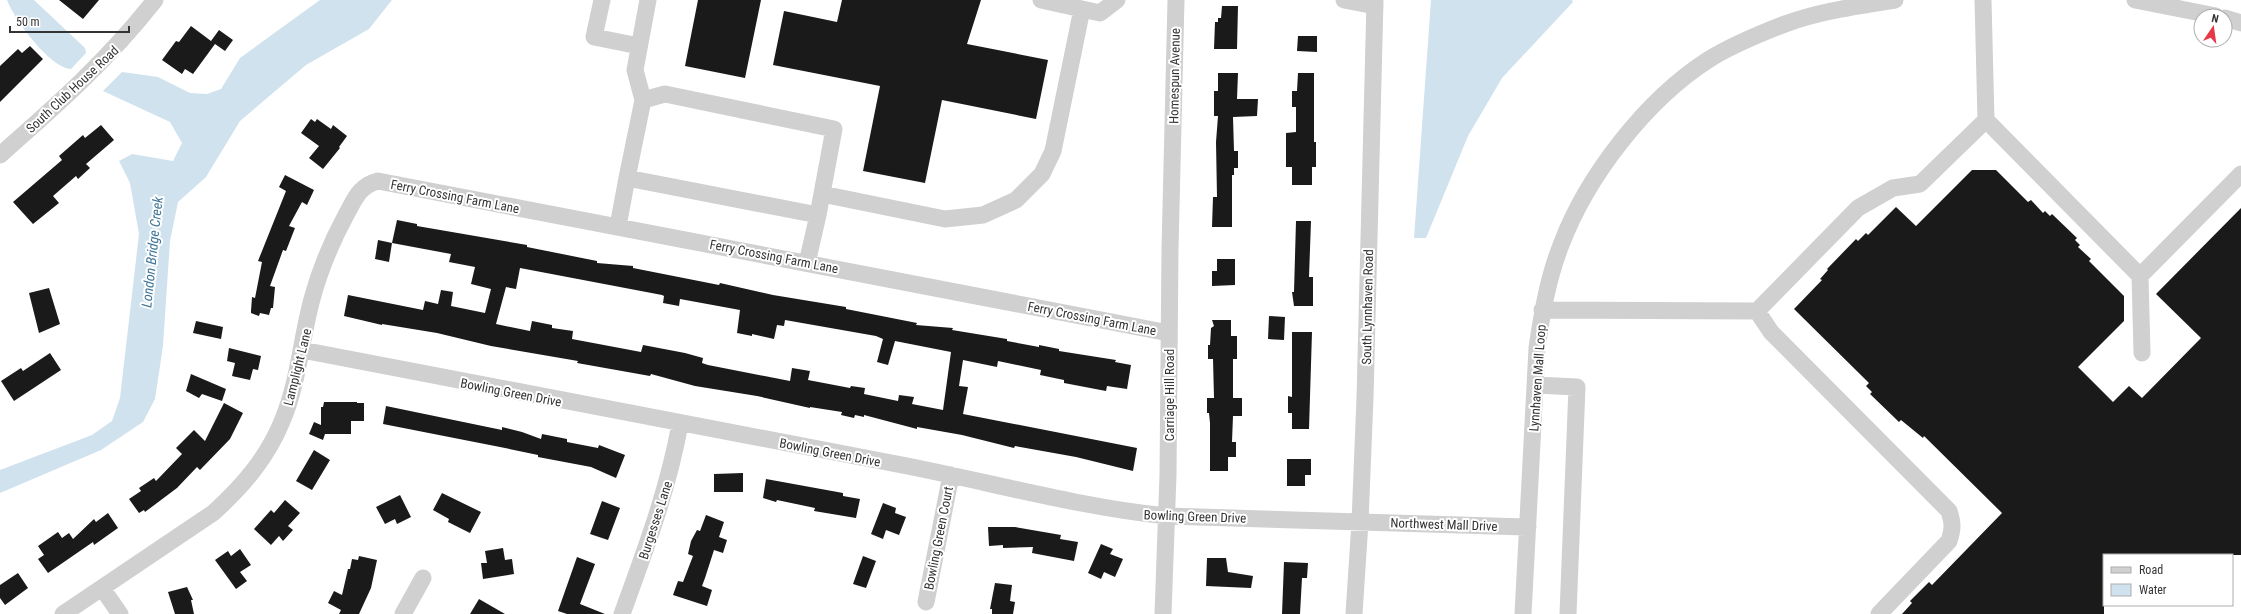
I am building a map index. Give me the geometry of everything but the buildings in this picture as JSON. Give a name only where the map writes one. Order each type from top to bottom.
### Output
[{"type":"street","name":"South Club House Road","points":[[0,155],[100,65],[132,30],[155,0]]},
{"type":"street","points":[[602,0],[594,37],[639,46]]},
{"type":"street","points":[[618,226],[643,100],[634,70],[648,0]]},
{"type":"street","points":[[1041,0],[1100,13],[1117,0]]},
{"type":"street","name":"Homespun Avenue","points":[[1172,152],[1176,0]]},
{"type":"street","points":[[1344,0],[1375,3]]},
{"type":"street","name":"Lynnhaven Mall Loop","points":[[1523,614],[1537,348],[1542,310],[1561,244],[1597,175],[1622,140],[1678,84],[1708,60],[1746,40],[1786,23],[1863,5],[1895,0]]},
{"type":"street","points":[[1983,0],[1986,120],[2140,276],[2142,353]]},
{"type":"street","points":[[2135,0],[2193,11]]},
{"type":"street","name":"South Lynnhaven Road","points":[[1354,614],[1360,522],[1375,3]]},
{"type":"street","points":[[822,194],[945,219],[982,214],[1016,200],[1042,174],[1053,151],[1082,9]]},
{"type":"street","points":[[643,100],[665,94],[834,129],[818,215],[807,263]]},
{"type":"street","points":[[1542,310],[1757,311],[1858,208],[1893,188],[1920,184],[1986,120]]},
{"type":"street","name":"Carriage Hill Road","points":[[1163,614],[1167,516],[1172,152]]},
{"type":"street","points":[[2140,276],[2241,174]]},
{"type":"street","points":[[627,178],[818,215]]},
{"type":"street","name":"Ferry Crossing Farm Lane","points":[[378,181],[1169,333]]},
{"type":"street","name":"Lamplight Lane","points":[[63,614],[213,513],[235,493],[255,470],[272,446],[284,419],[296,383],[312,300],[323,264],[337,231],[360,190],[368,184],[378,181]]},
{"type":"street","points":[[1757,311],[1771,332],[1949,511],[1953,526],[1949,540],[1879,614]]},
{"type":"street","name":"Bowling Green Drive","points":[[302,350],[951,475],[1134,513],[1167,516],[1360,522]]},
{"type":"street","points":[[1535,386],[1577,387],[1568,614]]},
{"type":"street","name":"Burgesses Lane","points":[[622,614],[662,503],[674,460],[680,424]]},
{"type":"street","name":"Bowling Green Court","points":[[926,602],[951,475]]},
{"type":"street","name":"Northwest Mall Drive","points":[[1360,522],[1528,527]]},
{"type":"street","points":[[403,614],[423,578]]},
{"type":"street","points":[[102,588],[120,614]]},
{"type":"water","points":[[7,0],[34,0],[85,48],[86,53],[71,69],[63,67],[43,52],[17,19]]},
{"type":"water","name":"London Bridge Creek","points":[[320,0],[392,0],[369,29],[306,65],[240,121],[206,177],[178,202],[170,241],[163,346],[155,399],[143,422],[101,450],[0,493],[0,470],[92,435],[112,421],[120,398],[139,234],[130,183],[119,161],[132,154],[173,161],[182,143],[170,122],[103,91],[122,72],[158,77],[190,93],[207,94],[221,89],[240,58]]},
{"type":"water","points":[[1431,0],[1572,0],[1573,2],[1502,78],[1468,136],[1426,238],[1414,238]]}]
